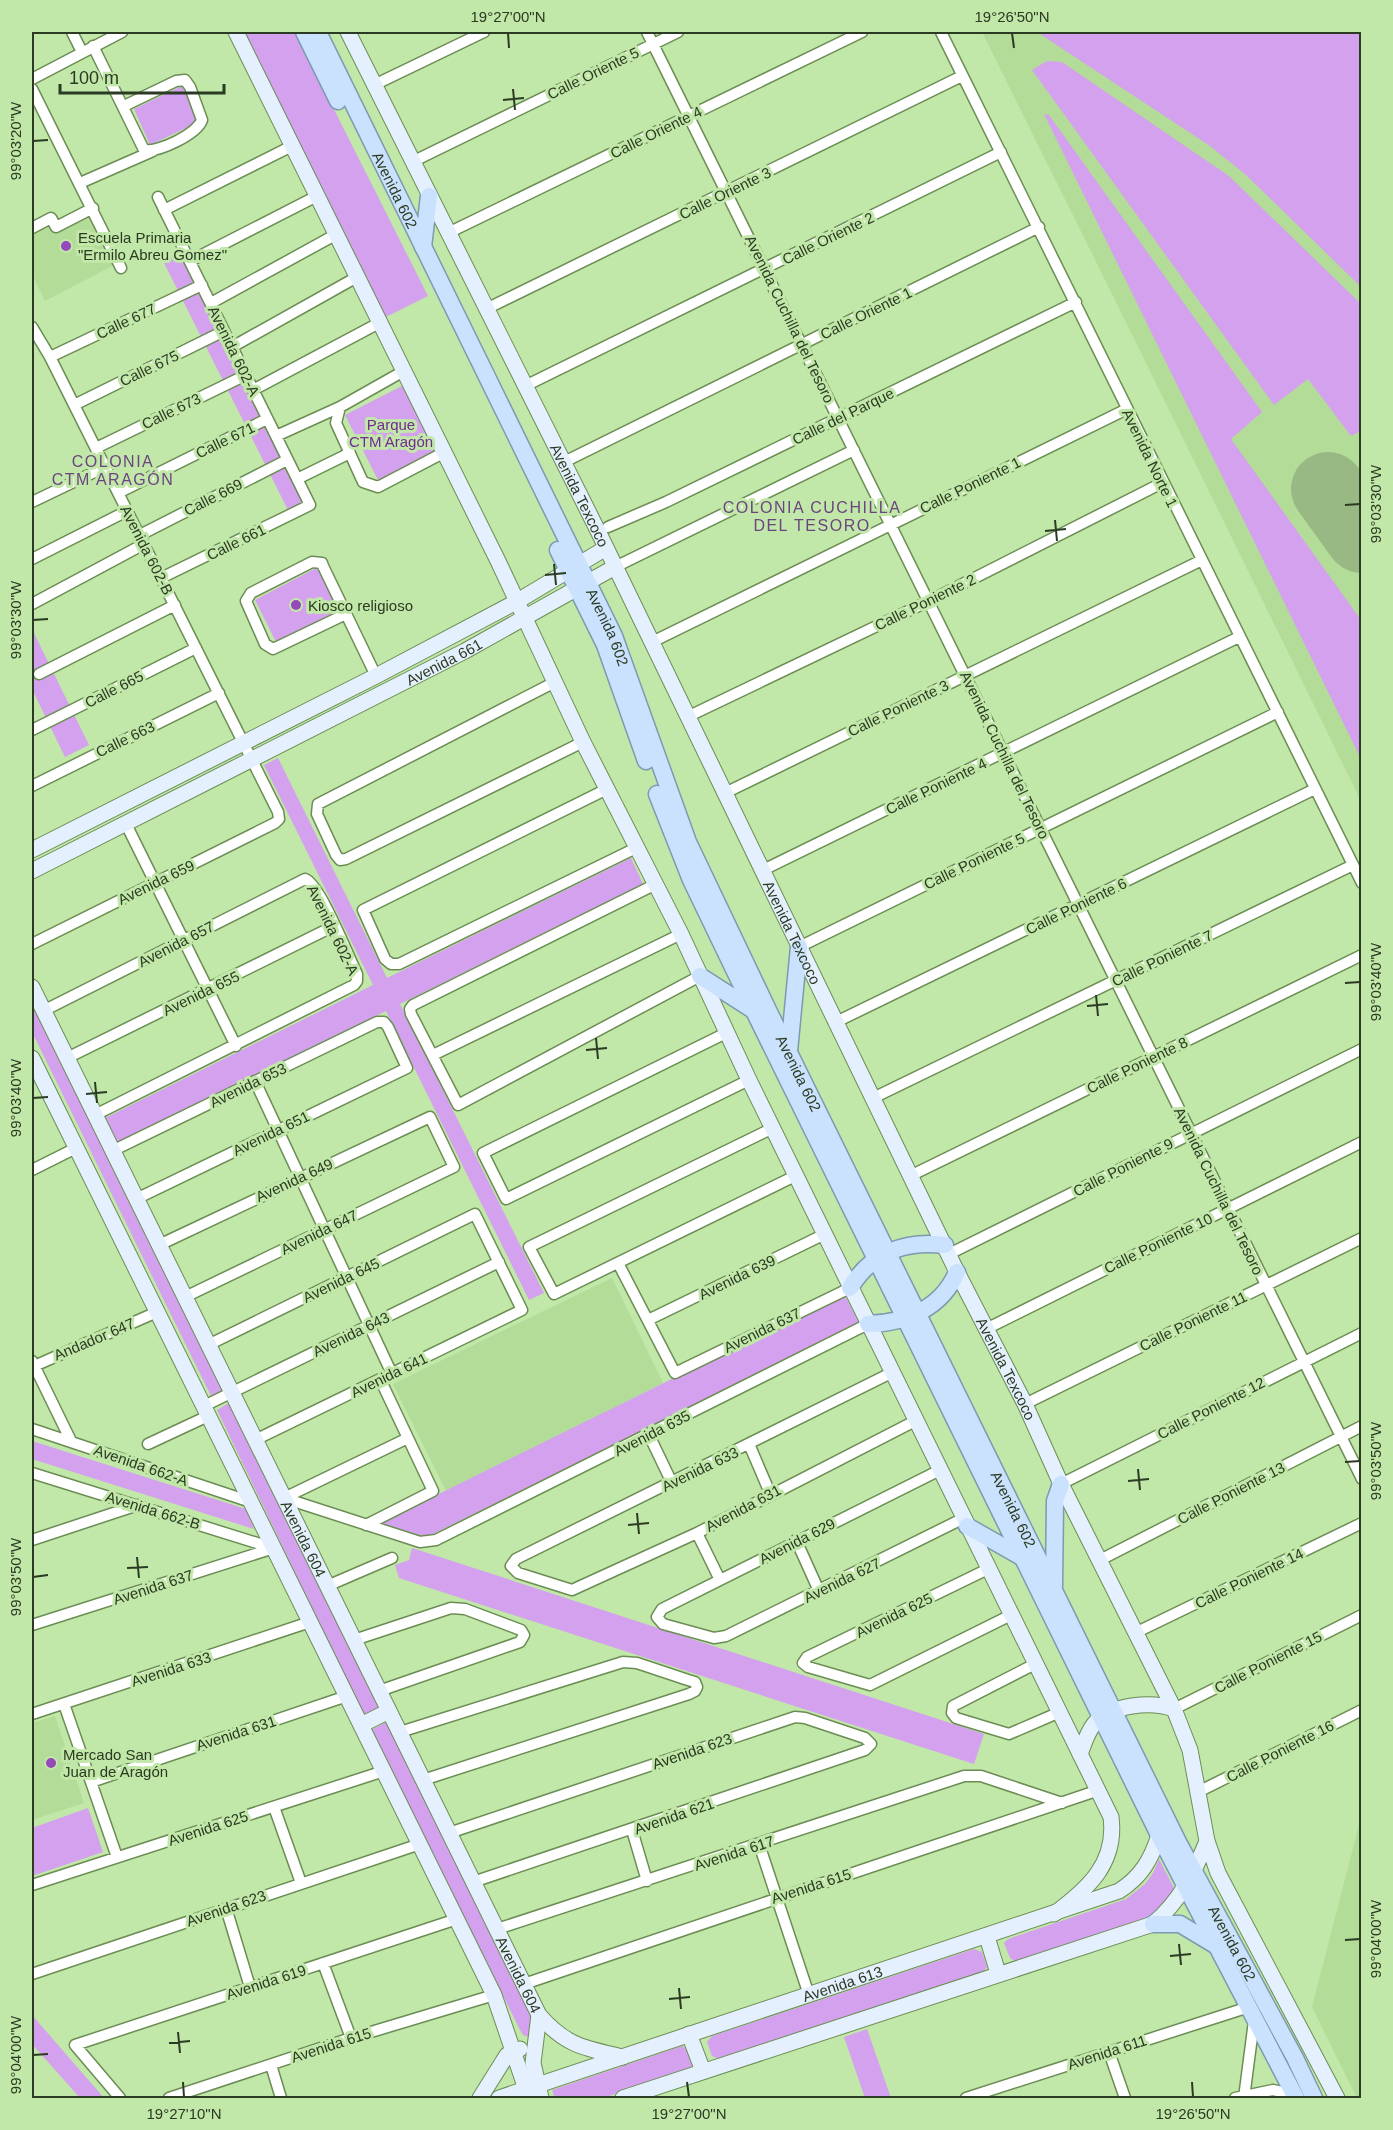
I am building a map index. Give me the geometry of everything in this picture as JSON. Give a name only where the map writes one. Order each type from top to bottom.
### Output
[{"type":"main road","name":"Avenida 602","points":[[304,32],[582,584],[614,636],[688,842],[789,1052],[882,1256]]},
{"type":"main road","name":"Avenida 602","points":[[318,32],[573,566]]},
{"type":"main road","points":[[423,248],[429,196]]},
{"type":"main road","name":"Avenida 602","points":[[582,584],[675,844],[754,1011],[1054,1590],[1158,1835],[1190,1879],[1217,1946],[1295,2097]]},
{"type":"main road","points":[[789,1052],[799,947]]},
{"type":"main road","points":[[700,976],[754,1011]]},
{"type":"main road","points":[[850,1288],[863,1269],[882,1256],[916,1244],[947,1250]]},
{"type":"main road","points":[[868,1324],[912,1315],[945,1294],[957,1272]]},
{"type":"main road","name":"Avenida 602","points":[[912,1315],[1025,1559],[1108,1714],[1190,1879],[1295,2058],[1314,2098]]},
{"type":"main road","points":[[1054,1590],[1055,1501],[1061,1484]]},
{"type":"main road","points":[[966,1522],[1025,1559]]},
{"type":"main road","points":[[1153,1923],[1180,1924],[1217,1946]]},
{"type":"street","points":[[72,32],[82,52]]},
{"type":"street","points":[[32,79],[122,32]]},
{"type":"street","points":[[236,32],[583,742],[681,934],[726,1033],[850,1288],[1111,1817],[1112,1836],[1109,1853],[1102,1869],[1087,1887],[1054,1914]]},
{"type":"street","name":"Avenida Texcoco","points":[[348,32],[564,462],[912,1175],[957,1272],[1174,1709],[1190,1750],[1207,1841],[1223,1883],[1337,2098]]},
{"type":"street","points":[[374,85],[484,32]]},
{"type":"street","name":"Avenida Cuchilla del Tesoro","points":[[648,32],[804,344],[1227,1209],[1362,1479]]},
{"type":"street","name":"Calle Oriente 5","points":[[412,162],[678,32]]},
{"type":"street","name":"Calle Oriente 4","points":[[450,232],[862,32]]},
{"type":"street","name":"Avenida Norte 1","points":[[941,32],[1076,302],[1200,561],[1278,712],[1362,883]]},
{"type":"street","points":[[93,46],[147,149]]},
{"type":"street","name":"Calle Oriente 3","points":[[488,308],[962,76]]},
{"type":"street","points":[[80,183],[147,149],[197,130],[200,126],[202,115],[188,83],[180,80],[124,106]]},
{"type":"street","points":[[32,89],[121,268]]},
{"type":"street","points":[[164,210],[292,146]]},
{"type":"street","name":"Calle Oriente 2","points":[[525,386],[1001,152]]},
{"type":"street","points":[[190,261],[317,196]]},
{"type":"street","name":"Avenida 602-A","points":[[158,197],[310,505]]},
{"type":"street","points":[[32,228],[51,218],[56,227],[93,208]]},
{"type":"street","name":"Calle Oriente 1","points":[[564,462],[1039,227]]},
{"type":"street","points":[[211,303],[335,235]]},
{"type":"street","points":[[232,347],[357,277]]},
{"type":"street","name":"Calle 677","points":[[50,357],[202,285]]},
{"type":"street","name":"Calle del Parque","points":[[608,527],[666,502],[1076,302]]},
{"type":"street","points":[[253,390],[379,323]]},
{"type":"street","name":"Avenida 602-B","points":[[32,327],[50,357],[128,511],[242,743]]},
{"type":"street","name":"Calle 675","points":[[74,405],[224,331]]},
{"type":"street","points":[[276,436],[340,407],[402,372]]},
{"type":"street","name":"Calle 673","points":[[96,448],[246,375]]},
{"type":"street","points":[[340,407],[336,423],[363,482],[378,487],[443,453]]},
{"type":"street","name":"Calle Poniente 1","points":[[652,642],[1127,409]]},
{"type":"street","name":"Calle 671","points":[[118,493],[267,419]]},
{"type":"street","name":"Avenida 661","points":[[32,871],[523,619],[615,567],[854,450]]},
{"type":"street","points":[[297,479],[350,453]]},
{"type":"street","name":"Calle 669","points":[[32,604],[287,460]]},
{"type":"street","points":[[32,502],[105,466]]},
{"type":"street","name":"Calle Poniente 2","points":[[687,717],[929,601],[1162,483]]},
{"type":"street","name":"Calle 661","points":[[161,578],[310,505]]},
{"type":"street","points":[[32,559],[128,511]]},
{"type":"street","name":"Avenida 661","points":[[32,850],[376,676],[516,602],[606,548]]},
{"type":"street","points":[[346,614],[273,649],[265,644],[246,601],[251,593],[312,562],[319,561],[346,614],[376,676]]},
{"type":"street","name":"Calle Poniente 3","points":[[725,793],[1200,561]]},
{"type":"street","points":[[39,674],[175,605]]},
{"type":"street","name":"Calle Poniente 4","points":[[763,870],[1239,637]]},
{"type":"street","name":"Calle 665","points":[[32,730],[196,648]]},
{"type":"street","points":[[555,682],[316,807],[340,860],[583,742]]},
{"type":"street","name":"Calle 663","points":[[32,786],[219,693]]},
{"type":"street","name":"Calle Poniente 5","points":[[799,947],[1278,712]]},
{"type":"street","points":[[242,743],[251,760]]},
{"type":"street","name":"Avenida 659","points":[[32,944],[275,824],[279,819],[278,812],[251,760]]},
{"type":"street","points":[[607,789],[363,910],[385,959],[391,964],[399,964],[636,848]]},
{"type":"street","name":"Calle Poniente 6","points":[[836,1022],[1315,789]]},
{"type":"street","points":[[95,1115],[236,1046],[126,824]]},
{"type":"street","name":"Calle Poniente 7","points":[[873,1098],[1353,865]]},
{"type":"street","name":"Avenida 602-A","points":[[236,1046],[357,981],[357,974],[309,879]]},
{"type":"street","name":"Avenida 657","points":[[43,1011],[302,880],[309,879]]},
{"type":"street","points":[[654,885],[424,999],[410,1009],[458,1105],[700,976]]},
{"type":"street","name":"Avenida 655","points":[[67,1058],[334,926]]},
{"type":"street","points":[[433,1055],[681,934]]},
{"type":"street","name":"Calle Poniente 8","points":[[912,1175],[1362,955]]},
{"type":"street","name":"Avenida 604","points":[[32,987],[539,2015],[533,2063],[533,2093]]},
{"type":"street","name":"Avenida 653","points":[[112,1150],[377,1022],[384,1022],[406,1068]]},
{"type":"street","points":[[726,1033],[483,1153],[506,1199],[749,1080]]},
{"type":"street","name":"Calle Poniente 9","points":[[947,1250],[1362,1049]]},
{"type":"street","name":"Avenida 604","points":[[32,1058],[494,1995],[513,2050],[533,2093]]},
{"type":"street","name":"Avenida 651","points":[[136,1198],[406,1068]]},
{"type":"street","points":[[255,1081],[392,1374]]},
{"type":"street","name":"Avenida 649","points":[[159,1245],[430,1117],[454,1167]]},
{"type":"street","points":[[773,1128],[529,1247],[554,1294],[797,1176]]},
{"type":"street","name":"Calle Poniente 10","points":[[986,1329],[1362,1142]]},
{"type":"street","points":[[32,1170],[76,1148]]},
{"type":"street","name":"Avenida 647","points":[[185,1297],[454,1167]]},
{"type":"street","name":"Avenida 645","points":[[208,1345],[475,1214],[499,1262]]},
{"type":"street","name":"Avenida 639","points":[[648,1320],[825,1234]]},
{"type":"street","name":"Calle Poniente 11","points":[[1024,1404],[1362,1238]]},
{"type":"street","name":"Avenida 641","points":[[255,1440],[522,1310],[499,1262]]},
{"type":"street","name":"Avenida 643","points":[[148,1444],[206,1411],[232,1392],[499,1262]]},
{"type":"street","points":[[618,1263],[648,1320]]},
{"type":"street","name":"Avenida 637","points":[[648,1320],[675,1373],[850,1288]]},
{"type":"street","name":"Andador 647","points":[[32,1364],[157,1312]]},
{"type":"street","name":"Avenida 635","points":[[366,1525],[420,1542],[436,1539],[868,1324]]},
{"type":"street","name":"Calle Poniente 12","points":[[1061,1484],[1362,1333]]},
{"type":"street","points":[[32,1364],[71,1441]]},
{"type":"street","name":"Avenida 633","points":[[569,1591],[518,1573],[511,1566],[516,1559],[891,1372]]},
{"type":"street","points":[[284,1498],[366,1525],[431,1493],[433,1487],[380,1379]]},
{"type":"street","name":"Avenida 631","points":[[569,1591],[697,1533],[770,1493],[915,1421]]},
{"type":"street","name":"Calle Poniente 13","points":[[1100,1560],[1362,1426]]},
{"type":"street","name":"Avenida 662-A","points":[[32,1429],[251,1502]]},
{"type":"street","points":[[649,1435],[672,1483]]},
{"type":"street","points":[[284,1498],[408,1438]]},
{"type":"street","points":[[749,1444],[770,1493]]},
{"type":"street","name":"Avenida 629","points":[[719,1638],[663,1624],[657,1617],[662,1609],[940,1470]]},
{"type":"street","name":"Avenida 662-B","points":[[32,1473],[274,1548]]},
{"type":"street","points":[[32,1540],[138,1504]]},
{"type":"street","name":"Avenida 627","points":[[719,1638],[966,1522]]},
{"type":"street","name":"Calle Poniente 14","points":[[1137,1632],[1362,1523]]},
{"type":"street","points":[[697,1533],[720,1580]]},
{"type":"street","points":[[796,1540],[819,1591]]},
{"type":"street","name":"Avenida 637","points":[[32,1625],[274,1548]]},
{"type":"street","points":[[327,1586],[392,1558]]},
{"type":"street","name":"Avenida 625","points":[[988,1569],[807,1657],[803,1663],[808,1667],[868,1685],[1011,1615]]},
{"type":"street","points":[[354,1640],[451,1608],[476,1613],[521,1630],[524,1635],[520,1642],[379,1690]]},
{"type":"street","name":"Calle Poniente 15","points":[[1174,1709],[1362,1615]]},
{"type":"street","name":"Avenida 633","points":[[32,1714],[310,1622]]},
{"type":"street","points":[[400,1732],[627,1661],[695,1682],[697,1687],[689,1694],[423,1780]]},
{"type":"street","points":[[1035,1664],[953,1706],[952,1713],[956,1718],[1009,1734],[1060,1712]]},
{"type":"street","name":"Avenida 631","points":[[91,1782],[347,1696]]},
{"type":"street","points":[[64,1704],[117,1857]]},
{"type":"street","points":[[1080,1754],[1088,1734],[1108,1714],[1141,1705],[1174,1709]]},
{"type":"street","name":"Calle Poniente 16","points":[[1198,1792],[1362,1710]]},
{"type":"street","points":[[361,1725],[389,1711]]},
{"type":"street","name":"Avenida 623","points":[[449,1833],[798,1716],[865,1738],[871,1744]]},
{"type":"street","name":"Avenida 621","points":[[473,1882],[865,1750],[871,1744]]},
{"type":"street","name":"Avenida 625","points":[[32,1885],[384,1771]]},
{"type":"street","name":"Avenida 617","points":[[497,1929],[956,1778],[971,1775],[1062,1803]]},
{"type":"street","name":"Avenida 615","points":[[524,1984],[1099,1790]]},
{"type":"street","points":[[273,1807],[301,1883]]},
{"type":"street","points":[[632,1830],[647,1881]]},
{"type":"street","name":"Avenida 613","points":[[499,2098],[533,2093],[622,2057],[987,1937],[1119,1891],[1133,1882],[1147,1864],[1158,1835]]},
{"type":"street","points":[[623,2098],[1153,1923],[1170,1907],[1190,1879],[1207,1841]]},
{"type":"street","name":"Avenida 623","points":[[32,1974],[420,1844]]},
{"type":"street","points":[[759,1844],[809,1995]]},
{"type":"street","points":[[226,1908],[250,1987]]},
{"type":"street","name":"Avenida 619","points":[[120,2098],[75,2045],[457,1919]]},
{"type":"street","points":[[987,1937],[998,1973]]},
{"type":"street","points":[[323,1963],[351,2038]]},
{"type":"street","name":"Avenida 615","points":[[169,2098],[351,2038],[494,1995]]},
{"type":"street","points":[[1252,2012],[1241,2097],[1273,2090],[1295,2097]]},
{"type":"street","name":"Avenida 611","points":[[966,2098],[1109,2052],[1252,2012]]},
{"type":"street","points":[[539,2015],[556,2034],[570,2043],[622,2057]]},
{"type":"street","points":[[689,2034],[703,2071]]},
{"type":"street","points":[[480,2098],[507,2055],[513,2050],[535,2048]]},
{"type":"street","points":[[1109,2052],[1125,2098]]},
{"type":"street","points":[[271,2065],[281,2098]]},
{"type":"shaded area","points":[[982,32],[1361,32],[1361,801],[1119,308]]},
{"type":"shaded area","points":[[90,214],[116,264],[45,301],[32,274],[32,231],[49,222],[55,232]]},
{"type":"shaded area","points":[[612,1278],[663,1383],[446,1491],[393,1384]]},
{"type":"shaded area","name":"Mercado San Juan de Aragón","points":[[55,1716],[84,1803],[32,1820],[32,1723]]},
{"type":"shaded area","points":[[1361,1817],[1362,2098],[1357,2098],[1312,2007]]},
{"type":"green space","points":[[243,32],[295,32],[428,296],[386,317]]},
{"type":"green space","points":[[1037,32],[1361,32],[1361,287],[1246,175],[1210,146]]},
{"type":"green space","points":[[1047,61],[1062,62],[1229,176],[1361,304],[1361,431],[1351,436],[1308,379],[1274,405],[1032,70]]},
{"type":"green space","points":[[182,86],[199,122],[150,145],[134,109]]},
{"type":"green space","points":[[1044,114],[1049,115],[1262,412],[1231,439],[1361,620],[1361,759]]},
{"type":"green space","points":[[180,247],[308,502],[289,512],[161,257]]},
{"type":"green space","name":"Parque CTM Aragón","points":[[404,385],[437,451],[378,480],[345,415]]},
{"type":"green space","points":[[318,567],[339,610],[276,642],[255,600]]},
{"type":"green space","points":[[32,629],[89,745],[65,757],[32,689]]},
{"type":"green space","points":[[278,758],[387,978],[631,858],[643,884],[400,1004],[544,1293],[529,1300],[386,1011],[116,1145],[103,1119],[373,985],[264,765]]},
{"type":"green space","points":[[32,1002],[225,1391],[212,1398],[32,1032]]},
{"type":"green space","points":[[844,1294],[859,1323],[427,1537],[378,1524]]},
{"type":"green space","points":[[231,1402],[383,1709],[365,1718],[217,1410]]},
{"type":"green space","points":[[32,1441],[246,1509],[254,1529],[32,1459]]},
{"type":"green space","points":[[412,1548],[984,1734],[974,1764],[399,1578],[395,1565],[409,1560]]},
{"type":"green space","points":[[388,1721],[536,2019],[532,2038],[523,2035],[520,2030],[371,1730]]},
{"type":"green space","points":[[88,1808],[103,1852],[32,1876],[32,1828]]},
{"type":"green space","points":[[1159,1859],[1176,1892],[1152,1917],[1015,1961],[1010,1958],[1004,1943],[1008,1939],[1126,1899],[1145,1884]]},
{"type":"green space","points":[[974,1949],[982,1952],[987,1967],[982,1973],[719,2059],[712,2056],[707,2042],[712,2036]]},
{"type":"green space","points":[[32,2015],[104,2098],[80,2098],[32,2044]]},
{"type":"green space","points":[[867,2029],[891,2098],[865,2098],[844,2037]]},
{"type":"green space","points":[[682,2046],[687,2049],[692,2065],[690,2069],[603,2098],[555,2098],[552,2090]]},
{"type":"taxiway","points":[[1339,505],[1362,490]]},
{"type":"runway","points":[[1328,489],[1362,536]]},
{"type":"place","name":"Escuela Primaria \"Ermilo Abreu Gomez\"","points":[[66,246]]},
{"type":"place","name":"Kiosco religioso","points":[[296,605]]},
{"type":"place","name":"Mercado San Juan de Aragón","points":[[51,1763]]},
{"type":"district","name":"COLONIA CTM ARAGÓN","points":[[113,470]]},
{"type":"district","name":"COLONIA CUCHILLA DEL TESORO","points":[[812,516]]}]
